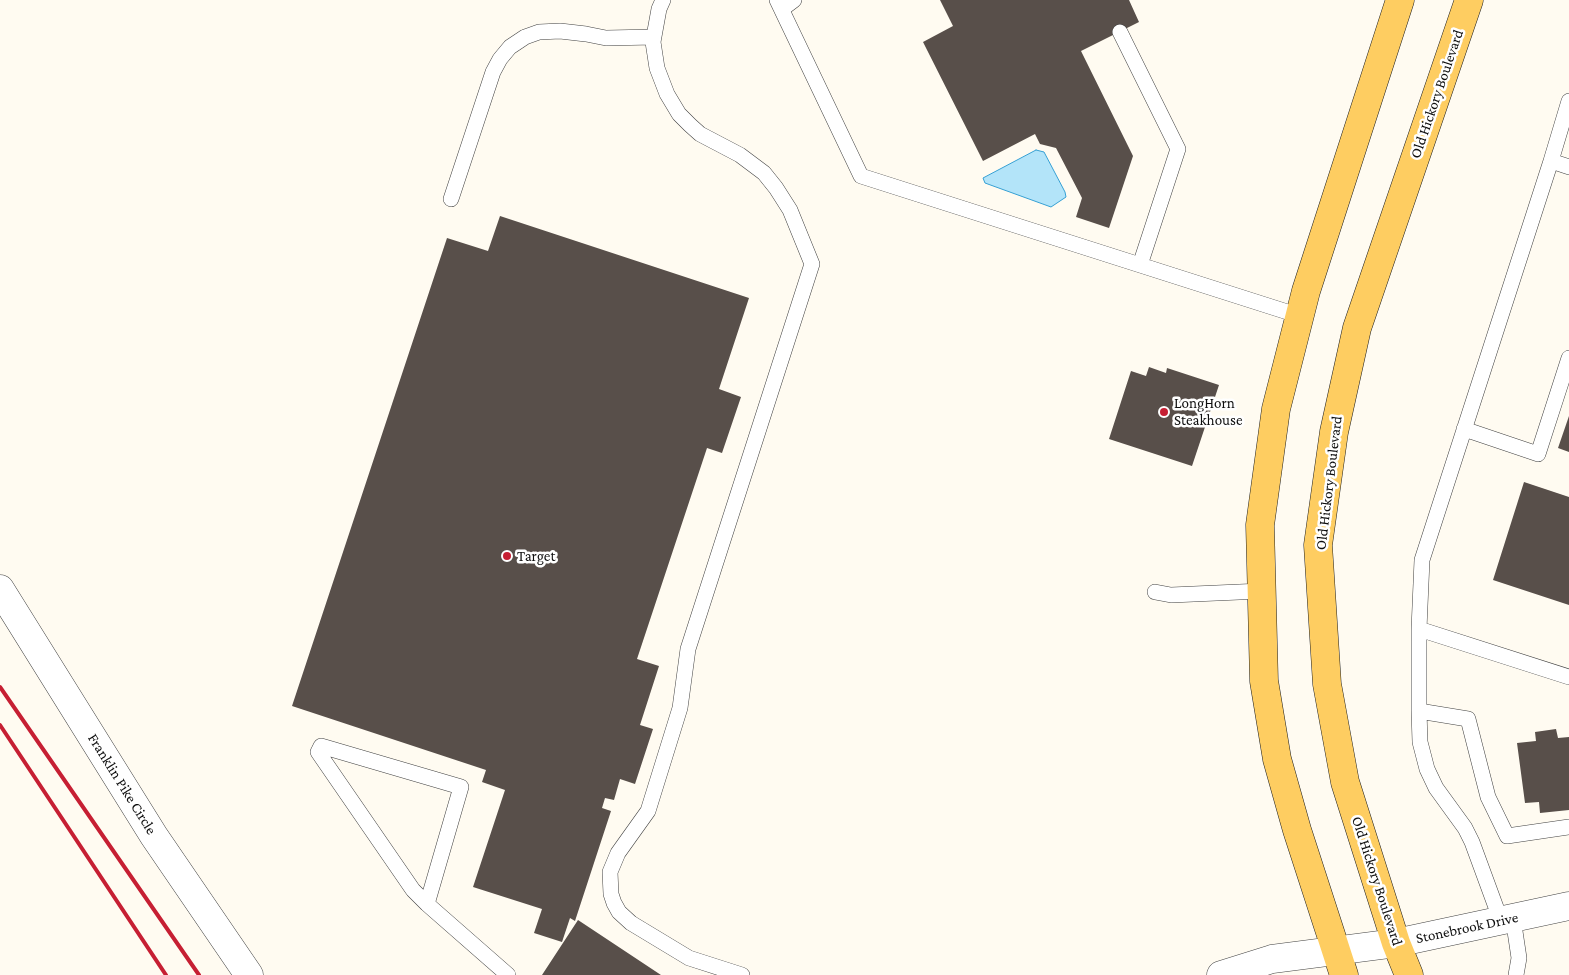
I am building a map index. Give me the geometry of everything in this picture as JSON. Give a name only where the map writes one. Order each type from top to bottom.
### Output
[{"type":"main road","points":[[1340,963],[1297,830],[1277,759],[1264,681],[1260,525],[1276,409],[1306,291],[1400,0]]},
{"type":"main road","name":"Old Hickory Boulevard","points":[[1409,975],[1396,943],[1345,782],[1327,684],[1318,544],[1334,432],[1357,328],[1469,0]]},
{"type":"street","name":"Franklin Pike Circle","points":[[0,589],[154,836],[249,975]]},
{"type":"street","name":"Stonebrook Drive","points":[[1340,963],[1396,943],[1569,906]]},
{"type":"street","points":[[1220,975],[1272,959],[1340,963]]},
{"type":"lane","points":[[663,0],[659,9],[654,37],[654,54],[661,80],[679,114],[700,134],[740,155],[764,174],[776,188],[790,210],[812,264],[688,649],[680,708],[648,811],[618,853],[610,872],[611,894],[614,903],[619,912],[631,923],[689,958],[742,975]]},
{"type":"lane","points":[[784,3],[861,176],[1300,316]]},
{"type":"lane","points":[[451,199],[493,72],[500,59],[510,47],[525,37],[539,32],[560,30],[606,38],[654,37]]},
{"type":"lane","points":[[1120,32],[1178,149],[1140,265]]},
{"type":"lane","points":[[1516,975],[1518,958],[1507,920],[1472,842],[1436,788],[1427,769],[1420,742],[1419,629],[1422,560],[1569,101]]},
{"type":"lane","points":[[1551,161],[1569,167]]},
{"type":"lane","points":[[1464,429],[1538,454],[1569,358]]},
{"type":"lane","points":[[1155,592],[1171,595],[1262,591]]},
{"type":"lane","points":[[1419,629],[1569,678]]},
{"type":"lane","points":[[1419,712],[1468,719],[1488,797],[1507,836],[1569,827]]},
{"type":"lane","points":[[428,904],[461,787],[322,746],[318,752],[413,890],[428,904],[508,975]]},
{"type":"water","points":[[1036,150],[1044,152],[1065,192],[1066,197],[1051,207],[985,183],[983,178]]},
{"type":"building","points":[[940,0],[1129,0],[1139,22],[1081,51],[1133,156],[1109,228],[1076,217],[1082,198],[1056,148],[1040,144],[1035,134],[983,161],[923,42],[953,26]]},
{"type":"building","name":"Target","points":[[500,216],[749,298],[719,389],[741,397],[722,453],[707,448],[637,659],[659,666],[640,725],[653,729],[635,784],[620,779],[614,800],[605,798],[602,808],[611,811],[575,921],[570,918],[562,942],[534,933],[542,909],[473,887],[505,790],[482,782],[486,770],[292,706],[447,238],[488,251]]},
{"type":"building","name":"LongHorn Steakhouse","points":[[1149,367],[1166,373],[1167,368],[1219,385],[1192,466],[1109,439],[1131,371],[1146,376]]},
{"type":"building","points":[[1569,416],[1569,452],[1558,448]]},
{"type":"building","points":[[1524,482],[1569,497],[1569,605],[1493,580]]},
{"type":"building","points":[[1556,729],[1558,738],[1569,737],[1569,810],[1540,813],[1539,802],[1525,803],[1517,743],[1536,741],[1535,732]]},
{"type":"building","points":[[578,920],[661,975],[542,975]]},
{"type":"railway","points":[[0,687],[199,975]]},
{"type":"railway","points":[[0,725],[166,975]]},
{"type":"place","name":"LongHorn Steakhouse","points":[[1164,412]]},
{"type":"place","name":"Target","points":[[507,556]]}]
